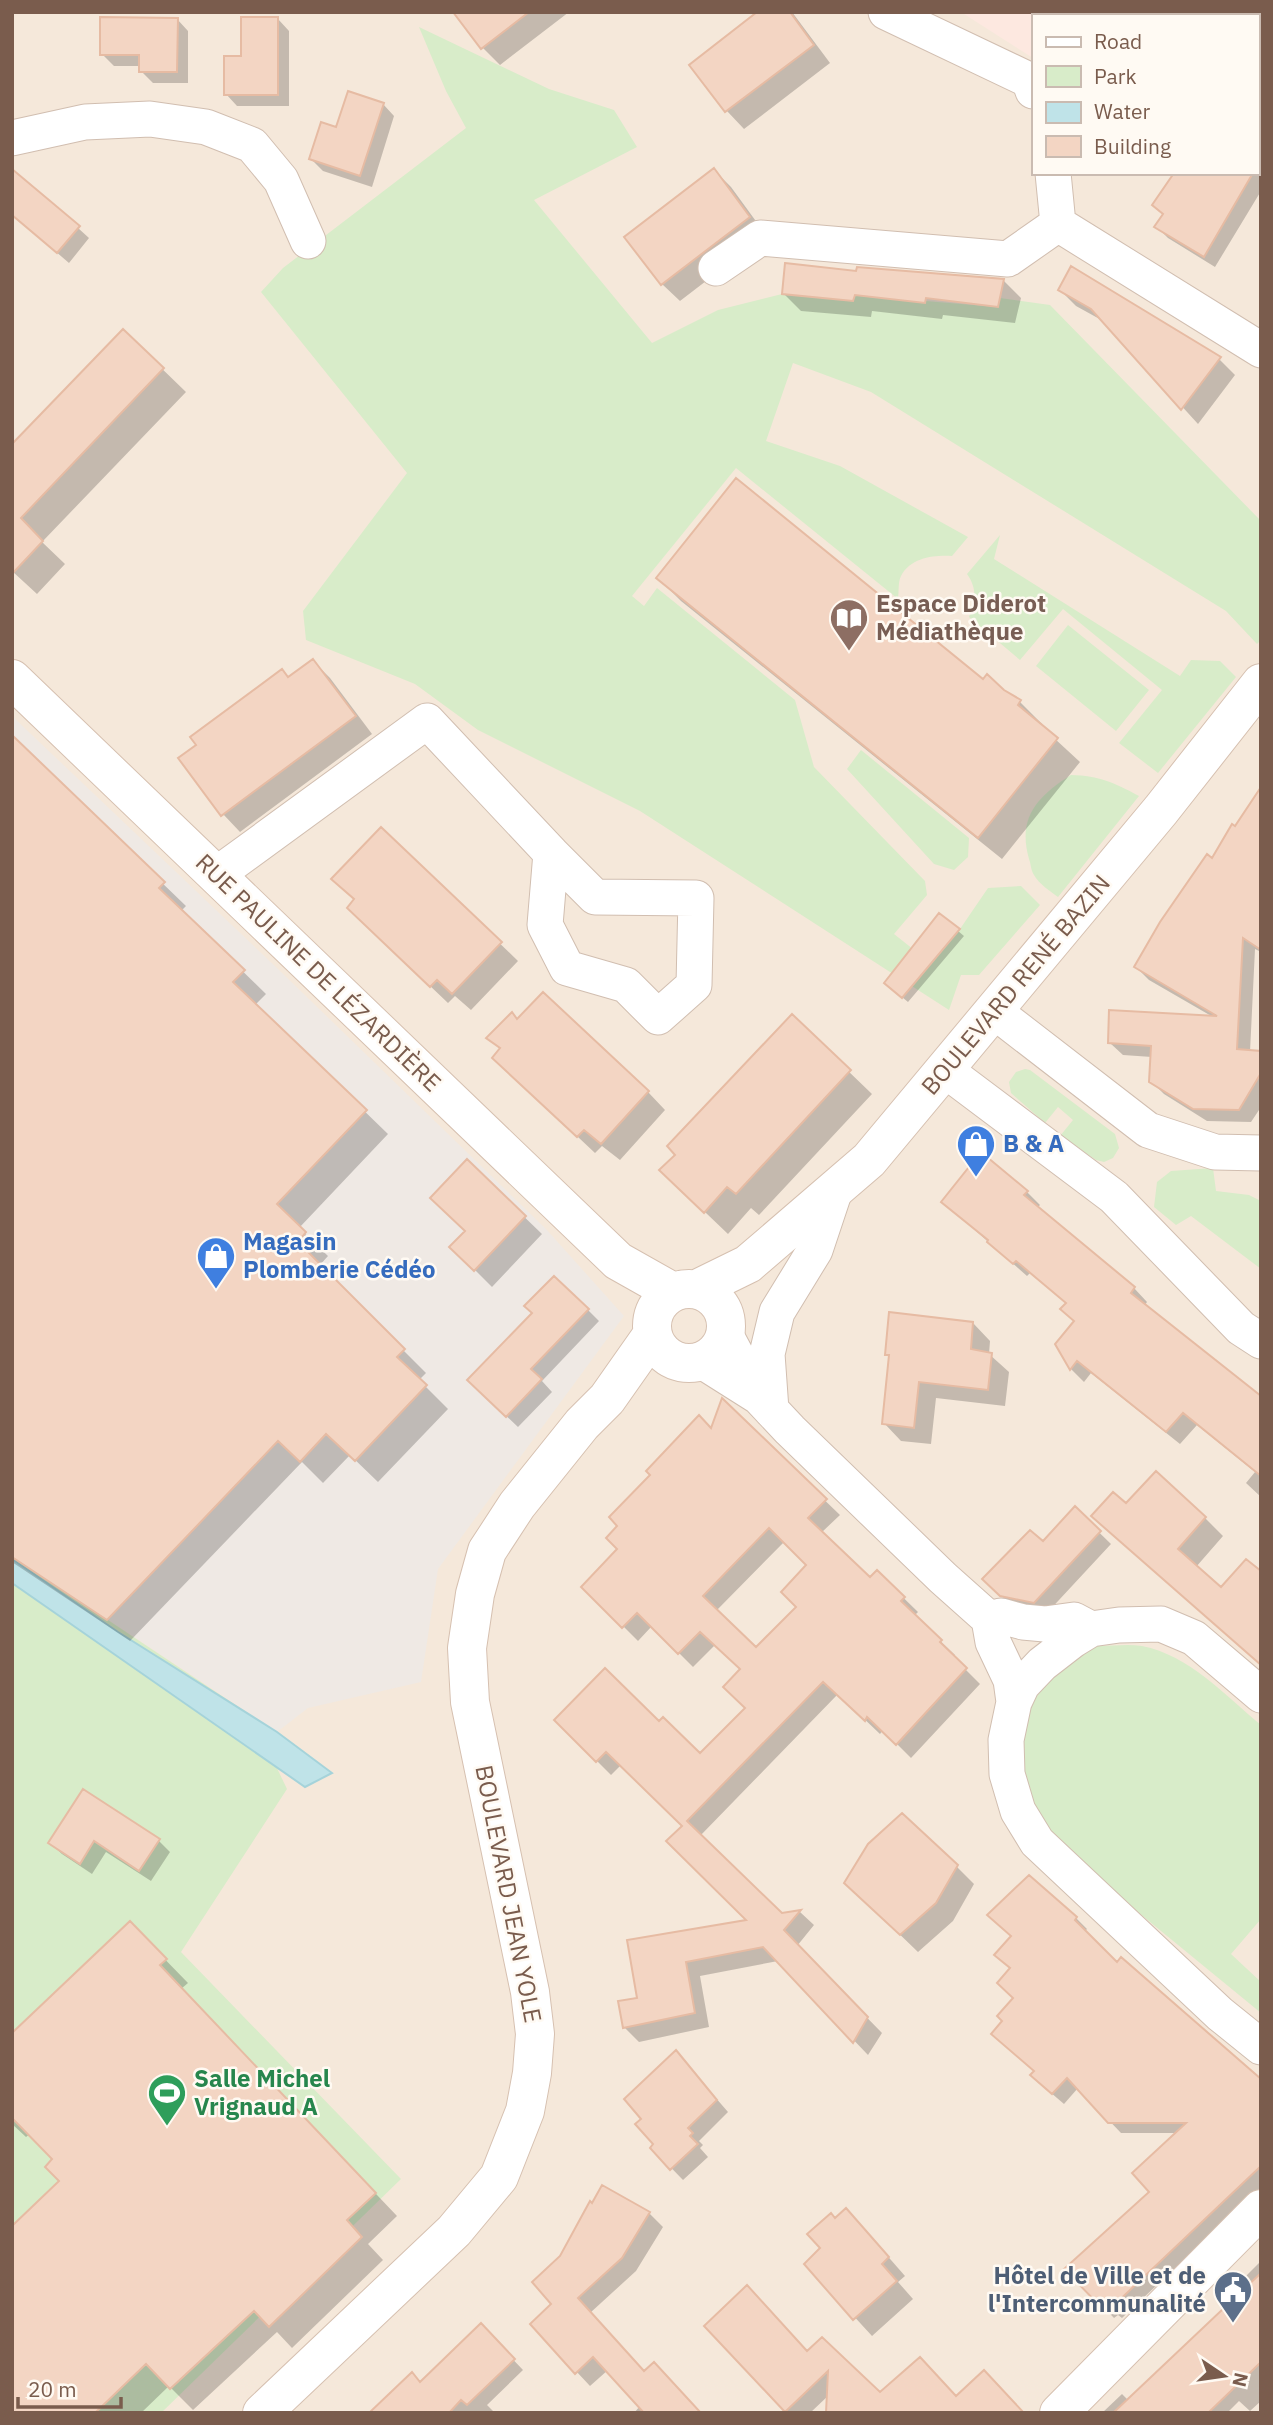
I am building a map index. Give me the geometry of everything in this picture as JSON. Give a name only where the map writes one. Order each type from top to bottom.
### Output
[{"type":"main road","name":"RUE PAULINE DE LÉZARDIÈRE","points":[[12,679],[687,1326]]},
{"type":"main road","name":"BOULEVARD RENÉ BAZIN","points":[[687,1326],[748,1264],[869,1160],[1161,810],[1261,683]]},
{"type":"main road","name":"BOULEVARD JEAN YOLE","points":[[262,2413],[454,2231],[499,2177],[514,2144],[533,2073],[535,2034],[528,1979],[470,1702],[467,1648],[475,1594],[487,1551],[517,1504],[544,1469],[607,1399],[687,1326]]},
{"type":"main road","points":[[1059,2413],[1261,2209]]},
{"type":"street","points":[[886,12],[1029,80],[1032,88]]},
{"type":"street","points":[[12,138],[85,122],[150,119],[206,127],[252,145],[281,180],[308,241]]},
{"type":"street","points":[[1053,175],[1058,224]]},
{"type":"street","points":[[716,268],[760,238],[1008,260],[1058,224]]},
{"type":"street","points":[[1058,224],[1261,350]]},
{"type":"street","points":[[216,875],[427,721],[595,897],[696,898],[694,985],[658,1017],[626,985],[567,968],[545,925],[551,853]]},
{"type":"street","points":[[994,1011],[1148,1130],[1215,1152],[1261,1153]]},
{"type":"street","points":[[945,1070],[1114,1197],[1241,1328],[1261,1341]]},
{"type":"street","points":[[765,1403],[767,1354],[776,1312],[815,1250],[835,1190]]},
{"type":"street","name":"RUE PAULINE DE LÉZARDIÈRE","points":[[687,1326],[943,1578],[989,1619]]},
{"type":"street","points":[[1014,1702],[1011,1680],[993,1642],[989,1619],[1001,1616],[1045,1624],[1074,1620],[1091,1629]]},
{"type":"street","points":[[1261,1695],[1194,1638],[1161,1624],[1091,1629],[1042,1664],[1022,1685],[1014,1702],[1006,1740],[1007,1774],[1018,1811],[1037,1842],[1220,2014],[1261,2047]]},
{"type":"shaded area","points":[[12,12],[1261,12],[1261,2413],[12,2413]]},
{"type":"shaded area","points":[[961,12],[1214,12],[1032,14],[1032,57]]},
{"type":"shaded area","points":[[12,716],[546,1229],[624,1316],[438,1569],[421,1682],[308,1708],[277,1732],[12,1556]]},
{"type":"green space","points":[[419,27],[549,89],[614,110],[637,147],[534,200],[652,343],[718,310],[782,294],[853,301],[855,295],[997,307],[1000,298],[1050,305],[1261,521],[1261,640],[1257,644],[1226,611],[871,392],[793,363],[766,441],[840,466],[968,537],[952,556],[917,561],[905,570],[900,578],[898,599],[736,468],[632,596],[644,606],[657,588],[795,700],[814,767],[925,881],[927,895],[894,934],[928,961],[933,961],[960,929],[988,888],[1021,886],[1040,905],[979,975],[961,975],[949,1010],[640,811],[478,730],[415,684],[306,640],[303,611],[407,473],[261,292],[283,268],[466,128],[446,91]]},
{"type":"green space","points":[[1000,535],[994,559],[1180,676],[1191,660],[1220,661],[1236,677],[1158,773],[1119,743],[1162,690],[1063,609],[1020,660],[969,617],[974,595],[973,584],[967,574]]},
{"type":"green space","points":[[1068,625],[1149,690],[1116,731],[1036,666]]},
{"type":"green space","points":[[861,750],[969,838],[968,857],[954,870],[934,864],[847,769]]},
{"type":"green space","points":[[1071,775],[1106,781],[1139,796],[1058,897],[1033,873],[1026,844],[1026,831],[1028,820],[1040,800]]},
{"type":"green space","points":[[1030,1070],[1115,1134],[1119,1148],[1113,1158],[1104,1162],[1096,1160],[1060,1136],[1073,1120],[1058,1107],[1045,1123],[1011,1093],[1009,1082],[1016,1072]]},
{"type":"green space","points":[[1213,1168],[1216,1191],[1249,1195],[1261,1201],[1261,1269],[1191,1216],[1176,1225],[1154,1207],[1157,1182],[1171,1171]]},
{"type":"green space","points":[[12,1556],[252,1716],[287,1789],[181,1952],[401,2179],[161,2413],[12,2413]]},
{"type":"green space","points":[[1098,1646],[1142,1646],[1176,1658],[1206,1678],[1261,1725],[1261,1919],[1231,1954],[1261,1982],[1261,2013],[1050,1840],[1018,1778],[1024,1701],[1060,1665]]},
{"type":"water","points":[[12,1559],[118,1632],[277,1732],[332,1773],[305,1787],[12,1583]]},
{"type":"building","points":[[453,12],[529,12],[481,49]]},
{"type":"building","points":[[757,12],[790,12],[814,45],[725,112],[689,65]]},
{"type":"building","points":[[100,17],[178,18],[177,72],[139,72],[139,55],[100,55]]},
{"type":"building","points":[[241,17],[278,17],[278,95],[224,95],[224,56],[241,56]]},
{"type":"building","points":[[348,91],[384,103],[360,176],[309,159],[321,122],[336,127]]},
{"type":"building","points":[[714,168],[750,217],[661,285],[624,237]]},
{"type":"building","points":[[12,169],[80,226],[57,253],[12,215]]},
{"type":"building","points":[[1173,175],[1252,175],[1204,257],[1154,227],[1163,214],[1152,205]]},
{"type":"building","points":[[785,263],[856,271],[857,267],[1004,279],[998,307],[926,298],[925,303],[855,295],[853,301],[782,294]]},
{"type":"building","points":[[1071,266],[1221,357],[1181,410],[1091,309],[1058,290]]},
{"type":"building","points":[[123,329],[164,368],[21,518],[43,541],[12,574],[12,444]]},
{"type":"building","name":"Espace Diderot Médiathèque","points":[[736,478],[983,679],[987,674],[1004,690],[1021,700],[1018,705],[1058,738],[978,838],[656,578]]},
{"type":"building","points":[[313,659],[356,716],[221,816],[178,758],[196,745],[190,737],[282,669],[288,677]]},
{"type":"building","points":[[12,735],[165,882],[159,888],[245,970],[233,982],[367,1110],[277,1204],[306,1232],[298,1242],[405,1349],[397,1357],[427,1385],[355,1461],[326,1434],[300,1462],[278,1441],[107,1620],[12,1557]]},
{"type":"building","points":[[1261,787],[1261,950],[1243,938],[1237,1049],[1261,1051],[1261,1073],[1239,1110],[1193,1109],[1149,1082],[1151,1046],[1108,1043],[1109,1010],[1217,1016],[1134,967],[1160,922],[1207,854],[1212,858],[1232,824],[1235,826]]},
{"type":"building","points":[[381,827],[502,942],[452,994],[437,980],[430,987],[347,908],[354,899],[331,879]]},
{"type":"building","points":[[939,913],[960,929],[902,998],[884,983]]},
{"type":"building","points":[[543,992],[649,1091],[601,1144],[584,1130],[577,1137],[492,1058],[500,1048],[486,1038],[512,1012],[517,1019]]},
{"type":"building","points":[[792,1014],[851,1070],[736,1194],[727,1187],[704,1213],[659,1170],[675,1155],[667,1146]]},
{"type":"building","points":[[981,1152],[1028,1191],[1024,1195],[1135,1287],[1131,1293],[1261,1396],[1261,1476],[1183,1413],[1166,1432],[1077,1361],[1070,1370],[1055,1344],[1074,1321],[1060,1309],[1066,1303],[1016,1261],[1013,1264],[941,1202]]},
{"type":"building","points":[[467,1159],[526,1216],[474,1271],[449,1247],[465,1231],[430,1198]]},
{"type":"building","points":[[554,1276],[589,1309],[531,1369],[542,1379],[506,1417],[467,1380],[532,1313],[524,1306]]},
{"type":"building","points":[[889,1312],[973,1322],[971,1349],[992,1353],[988,1390],[919,1382],[914,1428],[882,1424],[889,1355],[885,1355]]},
{"type":"building","points":[[722,1398],[827,1499],[808,1518],[870,1577],[877,1570],[905,1597],[901,1601],[967,1668],[896,1745],[867,1717],[865,1721],[823,1682],[687,1821],[782,1913],[801,1910],[784,1930],[868,2017],[853,2043],[763,1947],[686,1962],[695,2013],[623,2028],[618,2001],[637,1998],[627,1940],[746,1920],[666,1841],[682,1826],[606,1752],[596,1762],[554,1720],[605,1668],[659,1721],[663,1717],[700,1753],[745,1708],[723,1687],[740,1669],[700,1632],[678,1654],[637,1613],[622,1628],[581,1587],[617,1549],[606,1538],[617,1526],[609,1517],[650,1475],[646,1471],[699,1415],[711,1428]],"holes":[[[769,1528],[806,1565],[781,1592],[796,1607],[756,1647],[703,1596]]]},
{"type":"building","points":[[1156,1471],[1206,1517],[1178,1549],[1221,1587],[1246,1559],[1261,1571],[1261,1665],[1091,1516],[1113,1492],[1126,1503]]},
{"type":"building","points":[[1075,1506],[1101,1531],[1034,1603],[1000,1596],[982,1579],[1030,1530],[1043,1541]]},
{"type":"building","points":[[83,1789],[160,1839],[139,1871],[94,1841],[80,1864],[48,1843]]},
{"type":"building","points":[[902,1813],[958,1865],[936,1903],[900,1935],[844,1883],[868,1844]]},
{"type":"building","points":[[1029,1875],[1077,1917],[1075,1920],[1117,1962],[1121,1957],[1261,2079],[1261,2166],[1110,2309],[1106,2305],[1103,2309],[1064,2269],[1149,2192],[1132,2173],[1186,2123],[1108,2123],[1067,2078],[1052,2094],[1030,2075],[1034,2071],[991,2034],[1002,2021],[997,2016],[1013,1998],[997,1983],[1010,1968],[994,1955],[1011,1936],[987,1915]]},
{"type":"building","name":"Salle Michel Vrignaud A","points":[[130,1921],[167,1959],[160,1965],[376,2193],[347,2220],[362,2237],[269,2327],[254,2311],[170,2389],[146,2364],[95,2413],[12,2413],[12,2226],[59,2181],[45,2167],[52,2159],[12,2118],[12,2033]]},
{"type":"building","points":[[676,2050],[717,2100],[688,2128],[693,2133],[690,2136],[698,2144],[670,2170],[650,2148],[653,2144],[635,2124],[641,2119],[624,2099]]},
{"type":"building","points":[[602,2185],[650,2212],[622,2258],[578,2298],[644,2371],[654,2362],[701,2413],[644,2413],[593,2357],[575,2374],[530,2324],[551,2304],[532,2282],[560,2256],[590,2201],[592,2203]]},
{"type":"building","points":[[846,2208],[889,2257],[882,2264],[897,2281],[853,2320],[804,2264],[820,2248],[807,2234],[831,2213],[835,2218]]},
{"type":"building","name":"Hôtel de Ville et de l'Intercommunalité","points":[[1261,2273],[1261,2362],[1208,2413],[1113,2413]]},
{"type":"building","points":[[747,2285],[807,2351],[822,2337],[880,2392],[920,2357],[956,2396],[984,2370],[1024,2413],[826,2413],[828,2371],[785,2412],[704,2326]]},
{"type":"building","points":[[481,2323],[515,2359],[467,2405],[461,2400],[449,2413],[369,2413],[412,2372],[420,2382]]},
{"type":"place","name":"Espace Diderot Médiathèque","points":[[849,652]]},
{"type":"place","name":"B & A","points":[[976,1178]]},
{"type":"place","name":"Magasin Plomberie Cédéo","points":[[216,1290]]},
{"type":"place","name":"Salle Michel Vrignaud A","points":[[167,2127]]},
{"type":"place","name":"Hôtel de Ville et de l'Intercommunalité","points":[[1233,2324]]}]
